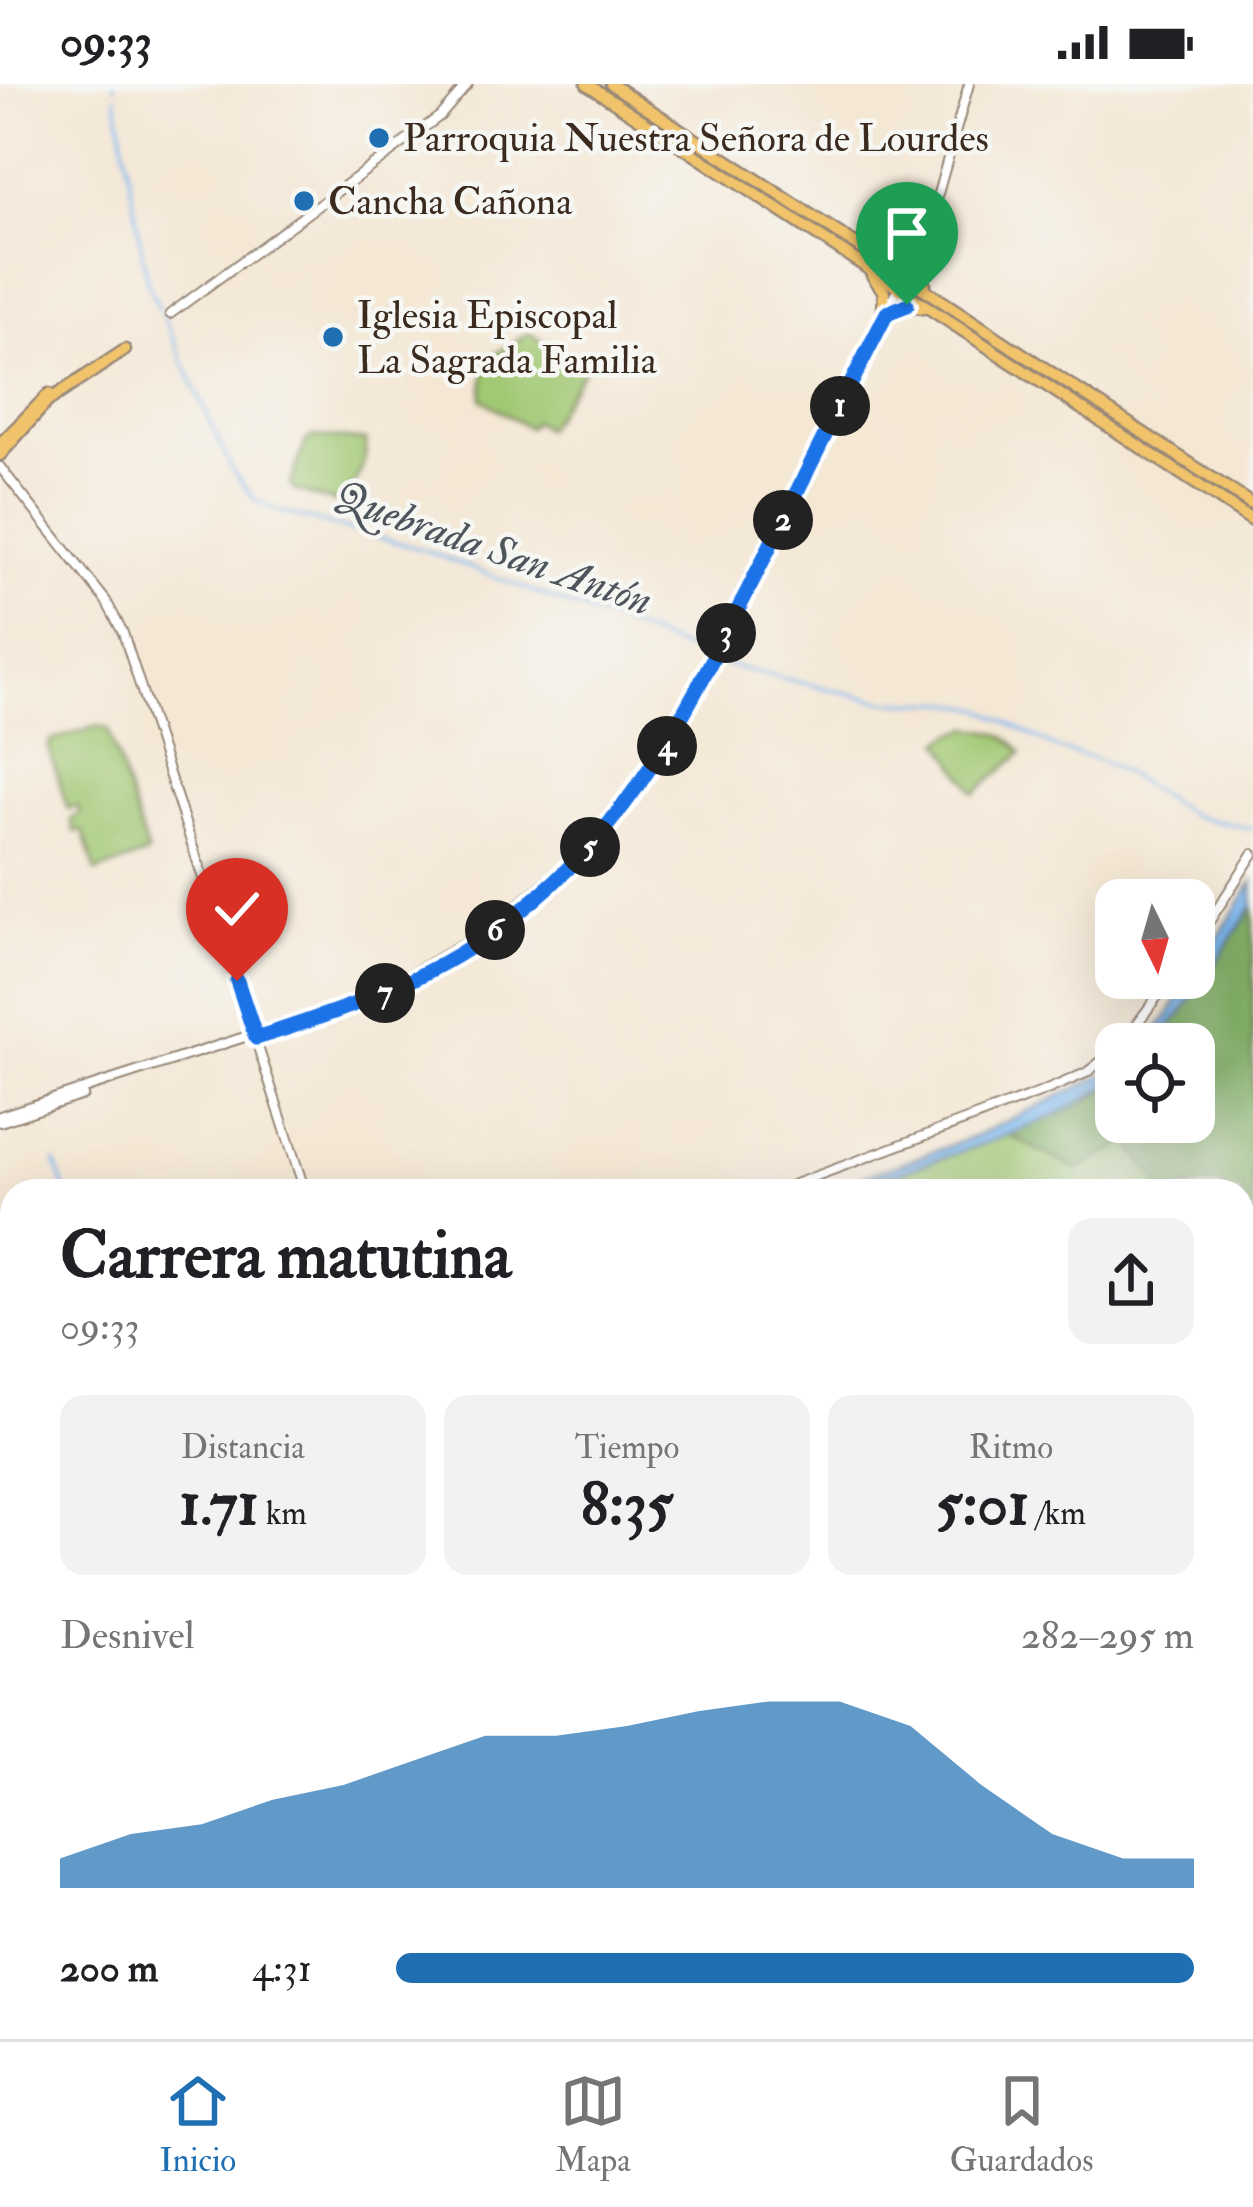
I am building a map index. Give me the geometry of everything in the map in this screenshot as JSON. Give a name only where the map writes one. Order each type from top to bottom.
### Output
[{"type":"main road","points":[[587,84],[867,268],[940,300],[1253,505]]},
{"type":"main road","points":[[611,84],[870,253],[929,309],[1253,521]]},
{"type":"main road","points":[[870,253],[893,259],[912,256],[916,275],[940,300]]},
{"type":"main road","points":[[867,268],[884,292],[885,312],[902,305],[929,309]]},
{"type":"main road","points":[[0,444],[38,401],[123,347],[48,401],[0,455]]},
{"type":"street","points":[[170,314],[440,116],[468,84]]},
{"type":"street","points":[[0,1119],[354,1006],[405,984],[477,943],[535,899],[594,843],[640,787],[674,735],[900,285],[944,178],[972,84]]},
{"type":"street","points":[[0,467],[106,601],[123,633],[301,1179]]},
{"type":"street","points":[[1215,912],[1253,854]]},
{"type":"street","points":[[1137,1023],[1156,999]]},
{"type":"street","points":[[809,1179],[1042,1093],[1095,1065]]},
{"type":"green space","points":[[529,333],[585,368],[545,429],[534,421],[528,428],[482,399],[486,360]]},
{"type":"green space","points":[[313,436],[366,441],[358,476],[336,503],[290,485],[306,441]]},
{"type":"green space","points":[[97,726],[108,729],[148,854],[96,872],[83,831],[75,832],[71,820],[80,813],[77,806],[68,809],[48,746]]},
{"type":"green space","points":[[970,728],[1000,734],[1022,753],[975,793],[941,742]]},
{"type":"green space","points":[[1253,906],[1253,1179],[1155,1179],[1129,1143],[1215,1143],[1215,1023],[1173,1023],[1191,999],[1215,999],[1215,963]]},
{"type":"green space","points":[[1095,1096],[1095,1143],[1125,1143],[1078,1170],[1007,1134]]},
{"type":"green space","points":[[1007,1134],[1078,1170],[1129,1143],[1155,1179],[880,1179]]},
{"type":"water","points":[[1253,882],[1253,906],[1215,963],[1215,942]]},
{"type":"water","points":[[1179,999],[1191,999],[1173,1023],[1162,1023]]},
{"type":"water","points":[[1095,1079],[1095,1094],[1019,1131],[881,1179],[857,1179],[971,1138]]},
{"type":"waterway","name":"Quebrada San Antón","points":[[116,96],[147,281],[232,470],[255,500],[282,512],[421,549],[730,666],[886,702],[952,703],[982,709],[1060,750],[1121,771],[1193,816],[1253,829]]},
{"type":"waterway","points":[[55,1162],[61,1179]]},
{"type":"place","name":"Parroquia Nuestra Señora de Lourdes","points":[[379,138]]},
{"type":"place","name":"Cancha Cañona","points":[[304,201]]},
{"type":"place","name":"Iglesia Episcopal La Sagrada Familia","points":[[333,337]]},
{"type":"route","points":[[237,981],[256,1038],[354,1006],[477,943],[535,899],[594,843],[640,787],[674,735],[887,313],[907,305]]}]
